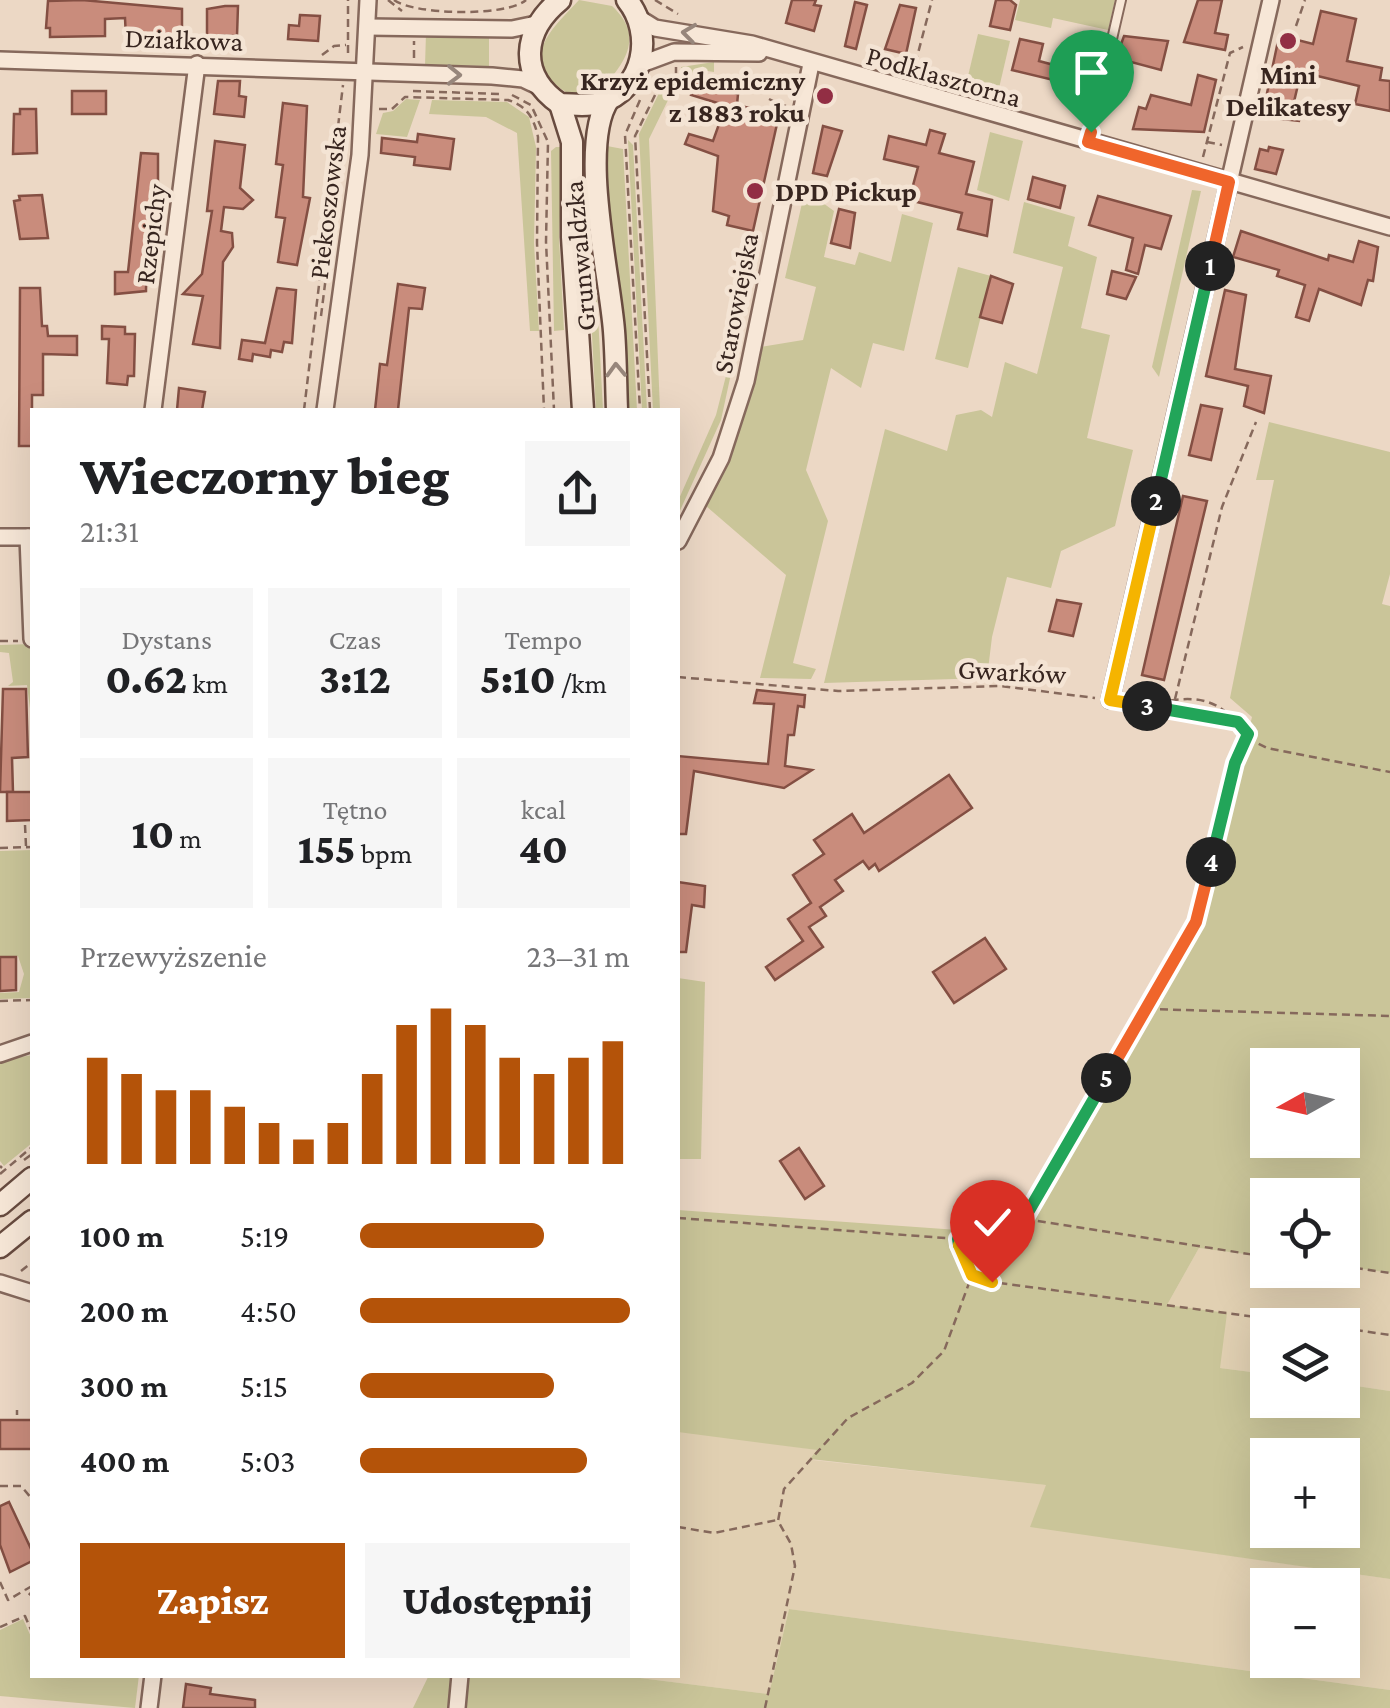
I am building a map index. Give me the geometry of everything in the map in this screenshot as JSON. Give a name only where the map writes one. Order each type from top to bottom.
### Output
[{"type":"main road","points":[[560,0],[536,24],[529,59],[540,88],[560,104],[608,99],[639,65],[644,44],[644,9],[627,0]]},
{"type":"main road","name":"Grunwaldzka","points":[[608,99],[598,119],[598,176],[614,330],[617,408]]},
{"type":"main road","name":"Grunwaldzka","points":[[560,104],[572,142],[572,237],[583,408]]},
{"type":"main road","points":[[0,1205],[30,1180]]},
{"type":"main road","points":[[0,1248],[30,1224]]},
{"type":"street","name":"Piekoszowska","points":[[325,408],[360,155],[368,0]]},
{"type":"street","points":[[1110,700],[1272,0]]},
{"type":"street","name":"Podklasztorna","points":[[644,9],[655,28],[742,42],[1390,227]]},
{"type":"street","points":[[368,27],[502,29],[536,24]]},
{"type":"street","name":"Podklasztorna","points":[[639,65],[674,52],[773,53]]},
{"type":"street","name":"Działkowa","points":[[0,60],[366,73]]},
{"type":"street","name":"Rzepichy","points":[[153,408],[196,64]]},
{"type":"street","name":"Starowiejska","points":[[680,537],[722,458],[746,381],[812,64]]},
{"type":"street","points":[[366,73],[514,78],[540,88]]},
{"type":"street","points":[[0,538],[30,537],[30,615]]},
{"type":"street","points":[[0,1054],[30,1044]]},
{"type":"street","points":[[6,1280],[30,1292]]},
{"type":"street","points":[[149,1708],[153,1678]]},
{"type":"street","points":[[457,1708],[460,1678]]},
{"type":"lane","points":[[1088,142],[1120,0]]},
{"type":"path","points":[[348,0],[348,56]]},
{"type":"path","points":[[388,0],[415,15]]},
{"type":"path","points":[[394,0],[412,9],[493,11],[513,9],[526,0]]},
{"type":"path","points":[[644,9],[677,14],[655,0]]},
{"type":"path","points":[[912,82],[932,0]]},
{"type":"path","points":[[1296,26],[1305,0]]},
{"type":"path","points":[[414,34],[414,65]]},
{"type":"path","points":[[664,69],[685,62]]},
{"type":"path","points":[[650,408],[636,136],[653,96],[676,74],[676,63]]},
{"type":"path","points":[[306,408],[345,79]]},
{"type":"path","points":[[640,408],[625,135],[646,89]]},
{"type":"path","points":[[413,92],[510,95],[530,105],[546,132],[554,408]]},
{"type":"path","points":[[374,107],[388,111],[402,98],[421,96],[512,100],[524,106],[534,120],[538,144],[537,243],[544,408]]},
{"type":"path","points":[[769,99],[792,108]]},
{"type":"path","points":[[776,115],[779,104]]},
{"type":"path","points":[[1207,142],[1228,146]]},
{"type":"path","points":[[1175,699],[1222,507],[1256,422]]},
{"type":"path","points":[[0,641],[30,639]]},
{"type":"path","name":"Gwarków","points":[[680,677],[838,691],[1001,686],[1238,722]]},
{"type":"path","points":[[1144,706],[1175,699],[1218,702],[1248,734],[1268,748],[1390,772]]},
{"type":"path","points":[[680,1218],[958,1239],[1003,1234],[1024,1218],[1196,922],[1235,763],[1248,734]]},
{"type":"path","points":[[26,824],[26,847]]},
{"type":"path","points":[[0,848],[30,847]]},
{"type":"path","points":[[0,1002],[30,1000]]},
{"type":"path","points":[[1146,1008],[1390,1016]]},
{"type":"path","points":[[3,1171],[30,1149]]},
{"type":"path","points":[[1024,1218],[1250,1253]]},
{"type":"path","points":[[958,1239],[962,1260],[972,1275],[992,1282],[1250,1316]]},
{"type":"path","points":[[6,1280],[30,1264]]},
{"type":"path","points":[[1360,1269],[1390,1273]]},
{"type":"path","points":[[765,1708],[795,1566],[791,1544],[778,1521],[784,1489],[848,1418],[912,1383],[944,1351],[972,1275]]},
{"type":"path","points":[[1360,1331],[1390,1335]]},
{"type":"path","points":[[0,1486],[20,1486],[30,1497]]},
{"type":"path","points":[[680,1527],[714,1534],[768,1519],[778,1521]]},
{"type":"path","points":[[0,1582],[8,1600],[30,1587]]},
{"type":"path","points":[[25,1590],[30,1594]]},
{"type":"path","points":[[0,1628],[30,1613]]},
{"type":"path","points":[[25,1616],[30,1627]]},
{"type":"shaded area","points":[[579,0],[612,6],[628,30],[627,53],[594,96],[566,92],[551,80],[541,56],[550,33]]},
{"type":"shaded area","points":[[1020,0],[1115,0],[1108,30],[1053,18],[1051,28],[1015,20]]},
{"type":"shaded area","points":[[426,34],[489,35],[489,66],[425,65]]},
{"type":"shaded area","points":[[978,34],[1010,41],[996,101],[964,93]]},
{"type":"shaded area","points":[[714,62],[714,72],[694,69],[688,84],[670,96],[649,139],[660,408],[653,408],[639,134],[662,87],[682,77],[681,67]]},
{"type":"shaded area","points":[[406,99],[420,100],[407,137],[376,134],[383,113],[393,111]]},
{"type":"shaded area","points":[[432,100],[507,102],[529,117],[536,147],[534,243],[539,331],[530,331],[517,133],[486,117],[429,114]]},
{"type":"shaded area","points":[[990,132],[1023,141],[1009,201],[977,190]]},
{"type":"shaded area","points":[[628,140],[633,145],[647,408],[642,408]]},
{"type":"shaded area","points":[[589,146],[603,408],[596,408],[582,147]]},
{"type":"shaded area","points":[[607,146],[623,149],[637,408],[629,408],[608,210]]},
{"type":"shaded area","points":[[563,147],[559,238],[564,330],[554,331],[551,151]]},
{"type":"shaded area","points":[[805,190],[834,211],[824,257],[855,265],[859,252],[891,262],[902,214],[933,223],[904,351],[873,343],[861,388],[831,368],[806,470],[828,521],[793,663],[816,669],[811,679],[760,678],[786,575],[706,506],[739,430],[760,347],[803,340],[816,287],[785,278]]},
{"type":"shaded area","points":[[1192,190],[1201,191],[1159,377],[1152,367]]},
{"type":"shaded area","points":[[1024,202],[1075,217],[1068,246],[1097,257],[1081,328],[1110,335],[1087,438],[1133,450],[1115,526],[1061,551],[1051,588],[1007,577],[992,637],[987,678],[824,683],[885,429],[947,451],[956,415],[981,410],[992,417],[1005,362],[1037,374],[1063,267],[1013,253]]},
{"type":"shaded area","points":[[756,258],[721,420],[680,511],[680,496],[716,415]]},
{"type":"shaded area","points":[[958,267],[991,276],[968,368],[935,359]]},
{"type":"shaded area","points":[[1269,422],[1390,452],[1390,574],[1382,604],[1390,606],[1390,1273],[1360,1269],[1360,1178],[1250,1178],[1250,1255],[1199,1248],[1167,1305],[1227,1313],[1220,1368],[1250,1372],[1250,1418],[1360,1418],[1360,1387],[1390,1391],[1390,1579],[1360,1575],[1360,1568],[1314,1568],[1030,1527],[1046,1485],[810,1459],[817,1450],[680,1432],[680,1210],[958,1230],[958,1239],[1006,1235],[1030,1219],[1201,921],[1252,717],[1230,698],[1274,480],[1256,480]]},
{"type":"shaded area","points":[[30,644],[30,708],[27,685],[8,686],[13,682],[9,653],[0,652],[0,645]]},
{"type":"shaded area","points":[[30,850],[30,998],[0,999],[0,993],[19,992],[24,974],[18,956],[0,956],[0,851]]},
{"type":"shaded area","points":[[680,978],[705,982],[701,1159],[680,1159]]},
{"type":"shaded area","points":[[30,1055],[30,1145],[4,1166],[0,1161],[0,1061]]},
{"type":"shaded area","points":[[1199,1248],[1250,1255],[1250,1288],[1360,1288],[1360,1269],[1390,1273],[1390,1391],[1360,1387],[1360,1308],[1250,1308],[1250,1372],[1220,1368],[1167,1305]]},
{"type":"shaded area","points":[[680,1432],[818,1450],[812,1460],[1047,1485],[1031,1526],[1315,1568],[1250,1568],[1250,1671],[789,1609],[769,1694],[640,1678],[680,1678]]},
{"type":"shaded area","points":[[1360,1575],[1390,1579],[1390,1690],[1301,1678],[1360,1678]]},
{"type":"shaded area","points":[[789,1609],[1250,1671],[1250,1678],[1301,1678],[1390,1690],[1390,1708],[413,1708],[428,1678],[640,1678],[769,1694]]},
{"type":"shaded area","points":[[23,1619],[30,1635],[30,1678],[139,1678],[135,1708],[0,1696],[0,1630]]},
{"type":"building","points":[[82,0],[182,9],[182,39],[126,38],[125,18],[105,19],[105,36],[50,37],[50,28],[46,28],[48,1]]},
{"type":"building","points":[[792,0],[816,0],[814,5],[821,6],[814,31],[786,23]]},
{"type":"building","points":[[996,0],[1010,0],[1016,5],[1010,30],[990,26]]},
{"type":"building","points":[[1198,0],[1222,0],[1215,33],[1228,35],[1225,50],[1184,42]]},
{"type":"building","points":[[855,2],[867,5],[856,49],[845,46]]},
{"type":"building","points":[[900,5],[916,8],[906,54],[885,49]]},
{"type":"building","points":[[238,6],[237,36],[207,35],[207,9]]},
{"type":"building","points":[[1321,11],[1356,19],[1347,61],[1382,68],[1380,80],[1390,81],[1390,111],[1355,104],[1359,86],[1301,72],[1293,106],[1303,108],[1299,121],[1262,117],[1278,41],[1286,37],[1313,44]]},
{"type":"building","points":[[300,15],[320,16],[318,41],[288,39],[289,25],[299,26]]},
{"type":"building","points":[[1124,36],[1168,41],[1161,70],[1116,58]]},
{"type":"building","points":[[1020,39],[1043,44],[1039,61],[1069,69],[1066,83],[1012,70]]},
{"type":"building","points":[[1198,75],[1216,80],[1204,132],[1133,129],[1139,107],[1146,109],[1151,95],[1191,105]]},
{"type":"building","points":[[695,79],[738,94],[737,105],[779,115],[753,231],[727,225],[729,216],[713,211],[718,156],[685,144],[689,134],[713,141],[723,113],[724,105],[691,95]]},
{"type":"building","points":[[218,81],[240,81],[239,96],[246,97],[244,117],[214,114]]},
{"type":"building","points":[[72,91],[106,91],[106,114],[72,114]]},
{"type":"building","points":[[283,103],[307,106],[303,197],[310,198],[297,265],[278,262],[285,218],[276,217],[283,165],[276,164]]},
{"type":"building","points":[[20,109],[36,109],[37,153],[13,154],[14,114],[20,114]]},
{"type":"building","points":[[823,126],[842,131],[827,176],[813,173]]},
{"type":"building","points":[[930,130],[945,134],[939,153],[974,162],[966,194],[992,200],[987,236],[958,229],[962,213],[909,200],[918,167],[884,159],[889,136],[926,145]]},
{"type":"building","points":[[418,134],[454,139],[450,169],[414,165],[415,157],[381,153],[382,138],[417,142]]},
{"type":"building","points":[[215,141],[245,145],[240,188],[253,200],[243,209],[224,207],[221,231],[232,233],[233,247],[223,262],[220,348],[193,344],[203,296],[183,294],[202,274],[212,211],[207,211]]},
{"type":"building","points":[[1269,147],[1283,150],[1276,174],[1255,169],[1260,149],[1268,151]]},
{"type":"building","points":[[141,153],[158,154],[158,197],[151,197],[147,229],[146,291],[115,294],[115,272],[128,272]]},
{"type":"building","points":[[1033,177],[1065,186],[1060,208],[1028,199]]},
{"type":"building","points":[[42,195],[48,238],[20,239],[14,201],[20,200],[19,196]]},
{"type":"building","points":[[1098,196],[1171,216],[1161,249],[1145,245],[1138,274],[1126,270],[1133,238],[1089,225]]},
{"type":"building","points":[[839,209],[855,213],[850,248],[831,243]]},
{"type":"building","points":[[1241,231],[1328,260],[1329,255],[1353,262],[1359,241],[1378,247],[1373,281],[1368,280],[1361,305],[1319,289],[1309,321],[1296,317],[1305,285],[1277,276],[1279,270],[1233,257]]},
{"type":"building","points":[[1112,271],[1136,277],[1126,299],[1107,294]]},
{"type":"building","points":[[991,276],[1013,284],[1002,323],[980,317]]},
{"type":"building","points":[[398,284],[425,288],[422,309],[409,308],[398,408],[375,408],[380,364],[387,365]]},
{"type":"building","points":[[20,288],[40,288],[42,326],[47,326],[48,336],[77,336],[77,355],[43,354],[43,395],[32,395],[30,446],[19,446]]},
{"type":"building","points":[[277,288],[296,290],[292,343],[284,342],[282,352],[271,350],[270,357],[253,354],[252,361],[239,359],[242,340],[265,343]]},
{"type":"building","points":[[1225,290],[1246,295],[1235,369],[1271,376],[1264,413],[1244,406],[1248,386],[1206,376]]},
{"type":"building","points":[[102,326],[125,327],[125,334],[135,334],[134,376],[128,376],[127,385],[107,383],[109,339],[102,339]]},
{"type":"building","points":[[179,388],[205,392],[202,408],[177,408]]},
{"type":"building","points":[[1201,405],[1222,409],[1211,460],[1189,455]]},
{"type":"building","points":[[1183,496],[1207,501],[1164,680],[1142,675]]},
{"type":"building","points":[[1057,600],[1081,604],[1073,636],[1049,631]]},
{"type":"building","points":[[3,689],[26,689],[28,757],[12,758],[13,792],[0,792]]},
{"type":"building","points":[[757,690],[805,695],[804,707],[798,706],[794,735],[788,735],[785,766],[812,770],[784,788],[694,771],[686,834],[680,834],[680,756],[768,764],[774,704],[754,703]]},
{"type":"building","points":[[949,775],[972,808],[879,871],[875,864],[869,869],[863,861],[835,880],[843,891],[820,907],[826,916],[809,927],[823,947],[775,980],[766,967],[803,941],[788,919],[811,903],[793,875],[824,854],[814,840],[852,814],[864,833]]},
{"type":"building","points":[[7,792],[30,792],[30,820],[7,821]]},
{"type":"building","points":[[680,882],[705,886],[704,907],[692,905],[686,952],[680,952]]},
{"type":"building","points":[[985,938],[1006,969],[954,1003],[933,972]]},
{"type":"building","points":[[0,957],[16,957],[16,990],[0,991]]},
{"type":"building","points":[[799,1148],[824,1186],[805,1199],[780,1161]]},
{"type":"building","points":[[0,1420],[30,1420],[30,1449],[0,1449]]},
{"type":"building","points":[[9,1502],[30,1547],[30,1562],[10,1572],[0,1545],[0,1506]]},
{"type":"building","points":[[186,1684],[211,1688],[210,1694],[255,1700],[255,1708],[183,1708]]},
{"type":"place","name":"Mini Delikatesy","points":[[1288,41]]},
{"type":"place","name":"Krzyż epidemiczny z 1883 roku","points":[[825,96]]},
{"type":"place","name":"DPD Pickup","points":[[755,191]]},
{"type":"route","points":[[992,1282],[972,1275],[962,1260],[958,1239],[1003,1234],[1020,1226],[1196,922],[1235,763],[1248,734],[1238,722],[1110,700],[1229,182],[1088,142],[1091,132]]}]
